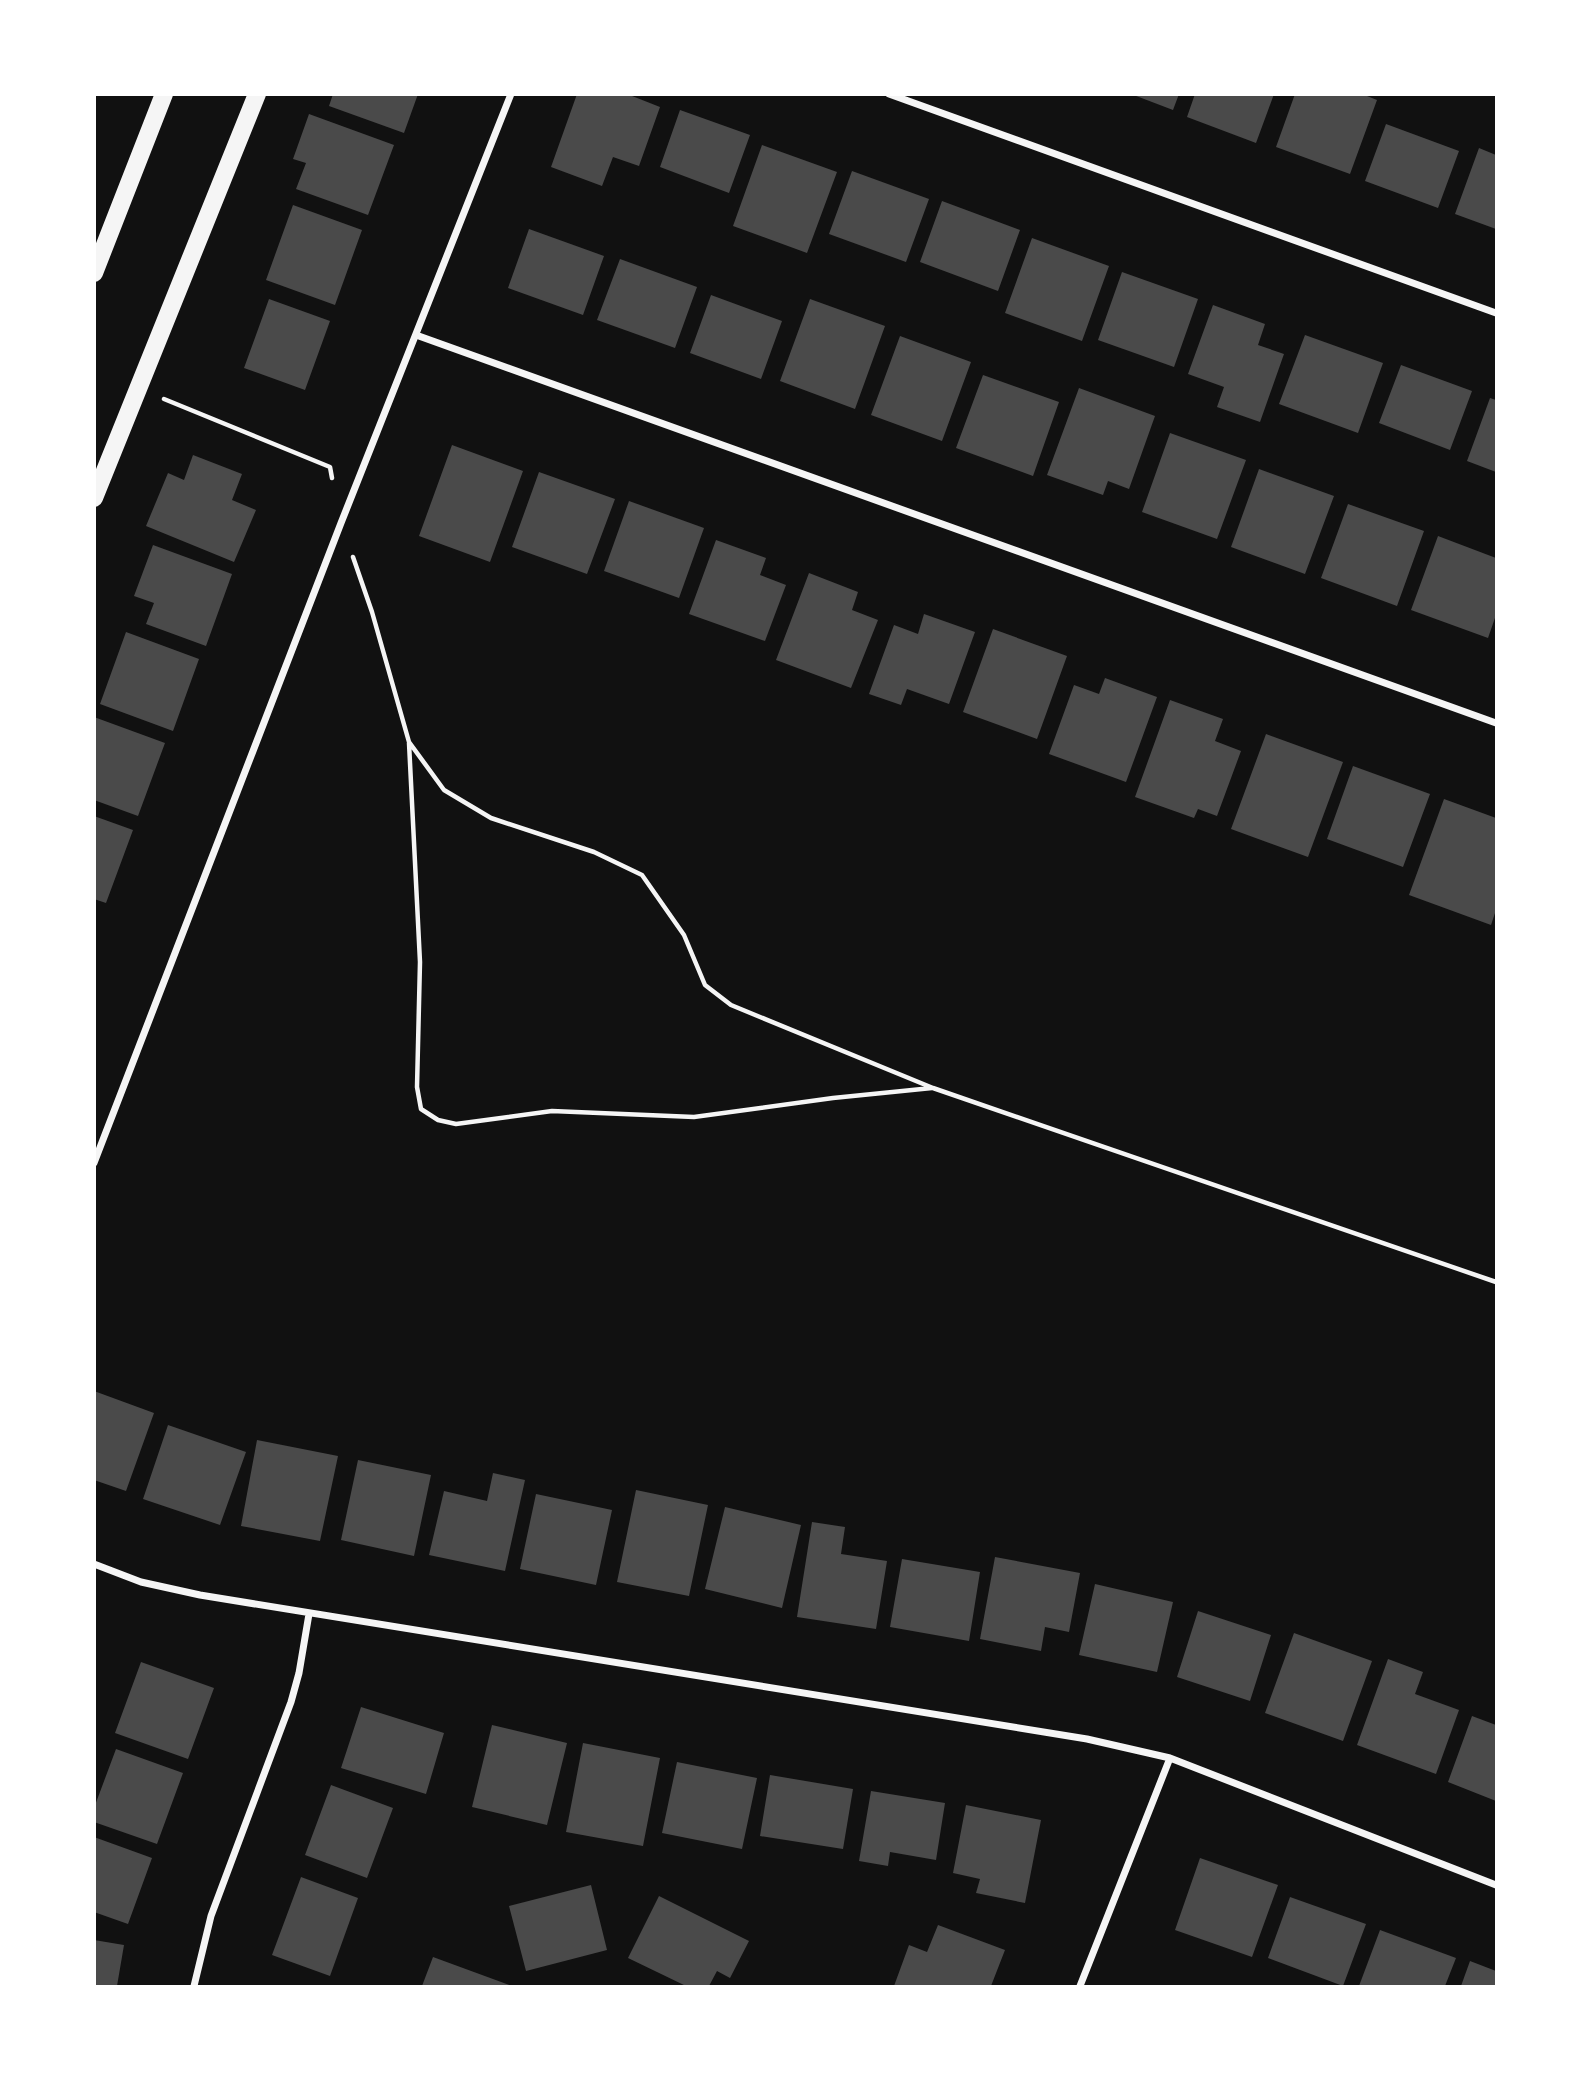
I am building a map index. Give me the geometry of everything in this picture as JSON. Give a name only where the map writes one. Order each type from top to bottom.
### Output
[{"type":"main road","points":[[94,273],[164,94]]},
{"type":"main road","points":[[94,498],[257,94]]},
{"type":"street","points":[[94,1163],[341,523],[511,94]]},
{"type":"street","points":[[889,94],[1496,313]]},
{"type":"street","points":[[416,335],[1496,723]]},
{"type":"street","points":[[94,1564],[141,1582],[200,1595],[1087,1739],[1170,1758],[1496,1885]]},
{"type":"street","points":[[194,1986],[211,1916],[291,1702],[309,1614]]},
{"type":"street","points":[[1080,1986],[1170,1758]]},
{"type":"path","points":[[157,396],[330,467],[341,523],[373,612],[409,742],[420,962],[417,1087],[421,1109],[438,1119],[456,1124],[552,1111],[694,1117],[833,1098],[933,1088]]},
{"type":"path","points":[[409,742],[444,790],[491,818],[594,852],[642,875],[684,935],[705,985],[731,1005],[933,1088],[1496,1282]]},
{"type":"building","points":[[333,94],[418,94],[404,133],[329,106]]},
{"type":"building","points":[[577,94],[627,94],[660,107],[639,166],[613,157],[602,186],[551,167]]},
{"type":"building","points":[[1131,94],[1179,94],[1173,110]]},
{"type":"building","points":[[1195,94],[1274,94],[1256,143],[1187,117]]},
{"type":"building","points":[[1295,94],[1362,94],[1377,100],[1350,174],[1276,147]]},
{"type":"building","points":[[680,110],[750,135],[729,193],[660,167]]},
{"type":"building","points":[[309,114],[394,145],[368,215],[296,189],[306,163],[293,159]]},
{"type":"building","points":[[1386,124],[1459,151],[1438,208],[1365,181]]},
{"type":"building","points":[[762,145],[837,172],[807,253],[733,226]]},
{"type":"building","points":[[1479,148],[1496,155],[1496,229],[1455,214]]},
{"type":"building","points":[[852,171],[929,199],[906,262],[829,234]]},
{"type":"building","points":[[942,201],[1020,230],[998,291],[920,262]]},
{"type":"building","points":[[293,205],[362,230],[335,305],[266,280]]},
{"type":"building","points":[[529,229],[604,256],[583,315],[508,288]]},
{"type":"building","points":[[1032,238],[1109,266],[1082,341],[1005,313]]},
{"type":"building","points":[[620,259],[697,287],[675,348],[597,320]]},
{"type":"building","points":[[1122,272],[1198,299],[1174,367],[1098,340]]},
{"type":"building","points":[[711,295],[782,321],[761,379],[690,353]]},
{"type":"building","points":[[269,299],[330,321],[305,390],[244,368]]},
{"type":"building","points":[[810,299],[885,326],[855,409],[780,381]]},
{"type":"building","points":[[1213,305],[1265,324],[1258,345],[1284,354],[1260,422],[1217,407],[1224,387],[1188,374]]},
{"type":"building","points":[[1305,335],[1383,363],[1358,433],[1279,404]]},
{"type":"building","points":[[900,336],[971,362],[942,441],[871,415]]},
{"type":"building","points":[[1401,365],[1472,391],[1450,450],[1379,423]]},
{"type":"building","points":[[983,375],[1059,402],[1033,476],[956,448]]},
{"type":"building","points":[[1079,388],[1155,416],[1129,489],[1108,481],[1103,495],[1047,475]]},
{"type":"building","points":[[1490,398],[1496,400],[1496,472],[1467,461]]},
{"type":"building","points":[[1170,433],[1246,460],[1217,539],[1142,512]]},
{"type":"building","points":[[452,445],[523,471],[490,562],[419,536]]},
{"type":"building","points":[[193,455],[242,474],[232,500],[256,510],[234,562],[146,526],[168,473],[184,480]]},
{"type":"building","points":[[1259,469],[1334,496],[1305,574],[1231,547]]},
{"type":"building","points":[[539,472],[615,499],[587,574],[512,547]]},
{"type":"building","points":[[629,501],[704,528],[679,598],[604,571]]},
{"type":"building","points":[[1348,504],[1424,531],[1397,606],[1321,578]]},
{"type":"building","points":[[1438,536],[1496,558],[1496,615],[1488,638],[1411,610]]},
{"type":"building","points":[[716,540],[766,558],[760,575],[786,585],[765,641],[689,614]]},
{"type":"building","points":[[153,545],[232,574],[206,646],[146,624],[154,603],[134,596]]},
{"type":"building","points":[[809,573],[858,592],[852,610],[878,620],[851,688],[776,660]]},
{"type":"building","points":[[924,614],[975,632],[949,704],[907,689],[901,705],[869,694],[894,625],[918,634]]},
{"type":"building","points":[[993,629],[1067,656],[1037,739],[963,712]]},
{"type":"building","points":[[126,632],[199,659],[173,731],[100,704]]},
{"type":"building","points":[[1105,678],[1157,697],[1126,782],[1049,754],[1074,685],[1099,694]]},
{"type":"building","points":[[1170,700],[1223,719],[1215,741],[1241,751],[1217,816],[1198,809],[1194,818],[1135,797]]},
{"type":"building","points":[[94,717],[165,743],[138,816],[94,800]]},
{"type":"building","points":[[1266,734],[1343,762],[1308,857],[1231,829]]},
{"type":"building","points":[[1353,766],[1430,794],[1403,867],[1327,839]]},
{"type":"building","points":[[1444,799],[1496,818],[1496,910],[1491,925],[1409,895]]},
{"type":"building","points":[[94,816],[133,830],[106,903],[94,899]]},
{"type":"building","points":[[94,1391],[154,1413],[126,1491],[94,1480]]},
{"type":"building","points":[[168,1425],[246,1452],[220,1525],[143,1499]]},
{"type":"building","points":[[257,1440],[338,1456],[320,1541],[241,1526]]},
{"type":"building","points":[[358,1460],[431,1475],[414,1556],[341,1540]]},
{"type":"building","points":[[493,1473],[525,1480],[505,1571],[429,1555],[444,1491],[487,1501]]},
{"type":"building","points":[[636,1490],[708,1505],[689,1596],[617,1582]]},
{"type":"building","points":[[536,1494],[612,1510],[596,1585],[520,1569]]},
{"type":"building","points":[[725,1507],[801,1525],[782,1608],[705,1589]]},
{"type":"building","points":[[812,1522],[845,1527],[841,1554],[887,1561],[876,1629],[797,1617]]},
{"type":"building","points":[[995,1557],[1080,1573],[1069,1632],[1045,1627],[1041,1651],[980,1639]]},
{"type":"building","points":[[902,1559],[980,1572],[969,1641],[890,1627]]},
{"type":"building","points":[[1095,1584],[1173,1602],[1157,1672],[1079,1655]]},
{"type":"building","points":[[1198,1611],[1271,1635],[1250,1701],[1177,1677]]},
{"type":"building","points":[[1294,1633],[1372,1661],[1343,1741],[1265,1713]]},
{"type":"building","points":[[1388,1659],[1423,1672],[1415,1694],[1459,1710],[1436,1774],[1357,1745]]},
{"type":"building","points":[[141,1662],[214,1688],[188,1759],[115,1733]]},
{"type":"building","points":[[361,1707],[444,1733],[426,1794],[341,1768]]},
{"type":"building","points":[[1472,1716],[1496,1725],[1496,1801],[1448,1782]]},
{"type":"building","points":[[492,1725],[567,1743],[547,1825],[472,1807]]},
{"type":"building","points":[[583,1743],[660,1758],[643,1846],[566,1832]]},
{"type":"building","points":[[116,1749],[183,1773],[157,1844],[94,1822],[94,1808]]},
{"type":"building","points":[[677,1762],[757,1778],[742,1849],[662,1833]]},
{"type":"building","points":[[770,1775],[853,1789],[843,1849],[760,1836]]},
{"type":"building","points":[[331,1785],[393,1808],[367,1878],[305,1855]]},
{"type":"building","points":[[871,1791],[945,1803],[936,1860],[890,1852],[888,1866],[859,1861]]},
{"type":"building","points":[[966,1805],[1041,1820],[1025,1903],[976,1893],[980,1879],[953,1873]]},
{"type":"building","points":[[94,1837],[152,1858],[128,1924],[94,1912]]},
{"type":"building","points":[[1200,1858],[1278,1885],[1252,1957],[1175,1930]]},
{"type":"building","points":[[301,1877],[358,1898],[330,1976],[272,1955]]},
{"type":"building","points":[[591,1885],[607,1950],[526,1971],[509,1906]]},
{"type":"building","points":[[659,1896],[749,1941],[730,1978],[717,1971],[709,1986],[686,1986],[628,1958]]},
{"type":"building","points":[[1290,1897],[1366,1924],[1343,1986],[1268,1958]]},
{"type":"building","points":[[938,1925],[1005,1950],[991,1986],[894,1986],[909,1945],[927,1952]]},
{"type":"building","points":[[1380,1930],[1456,1958],[1445,1986],[1359,1986]]},
{"type":"building","points":[[94,1940],[124,1945],[117,1986],[94,1986]]},
{"type":"building","points":[[433,1957],[512,1986],[422,1986]]},
{"type":"building","points":[[1470,1961],[1496,1971],[1496,1986],[1461,1986]]}]
